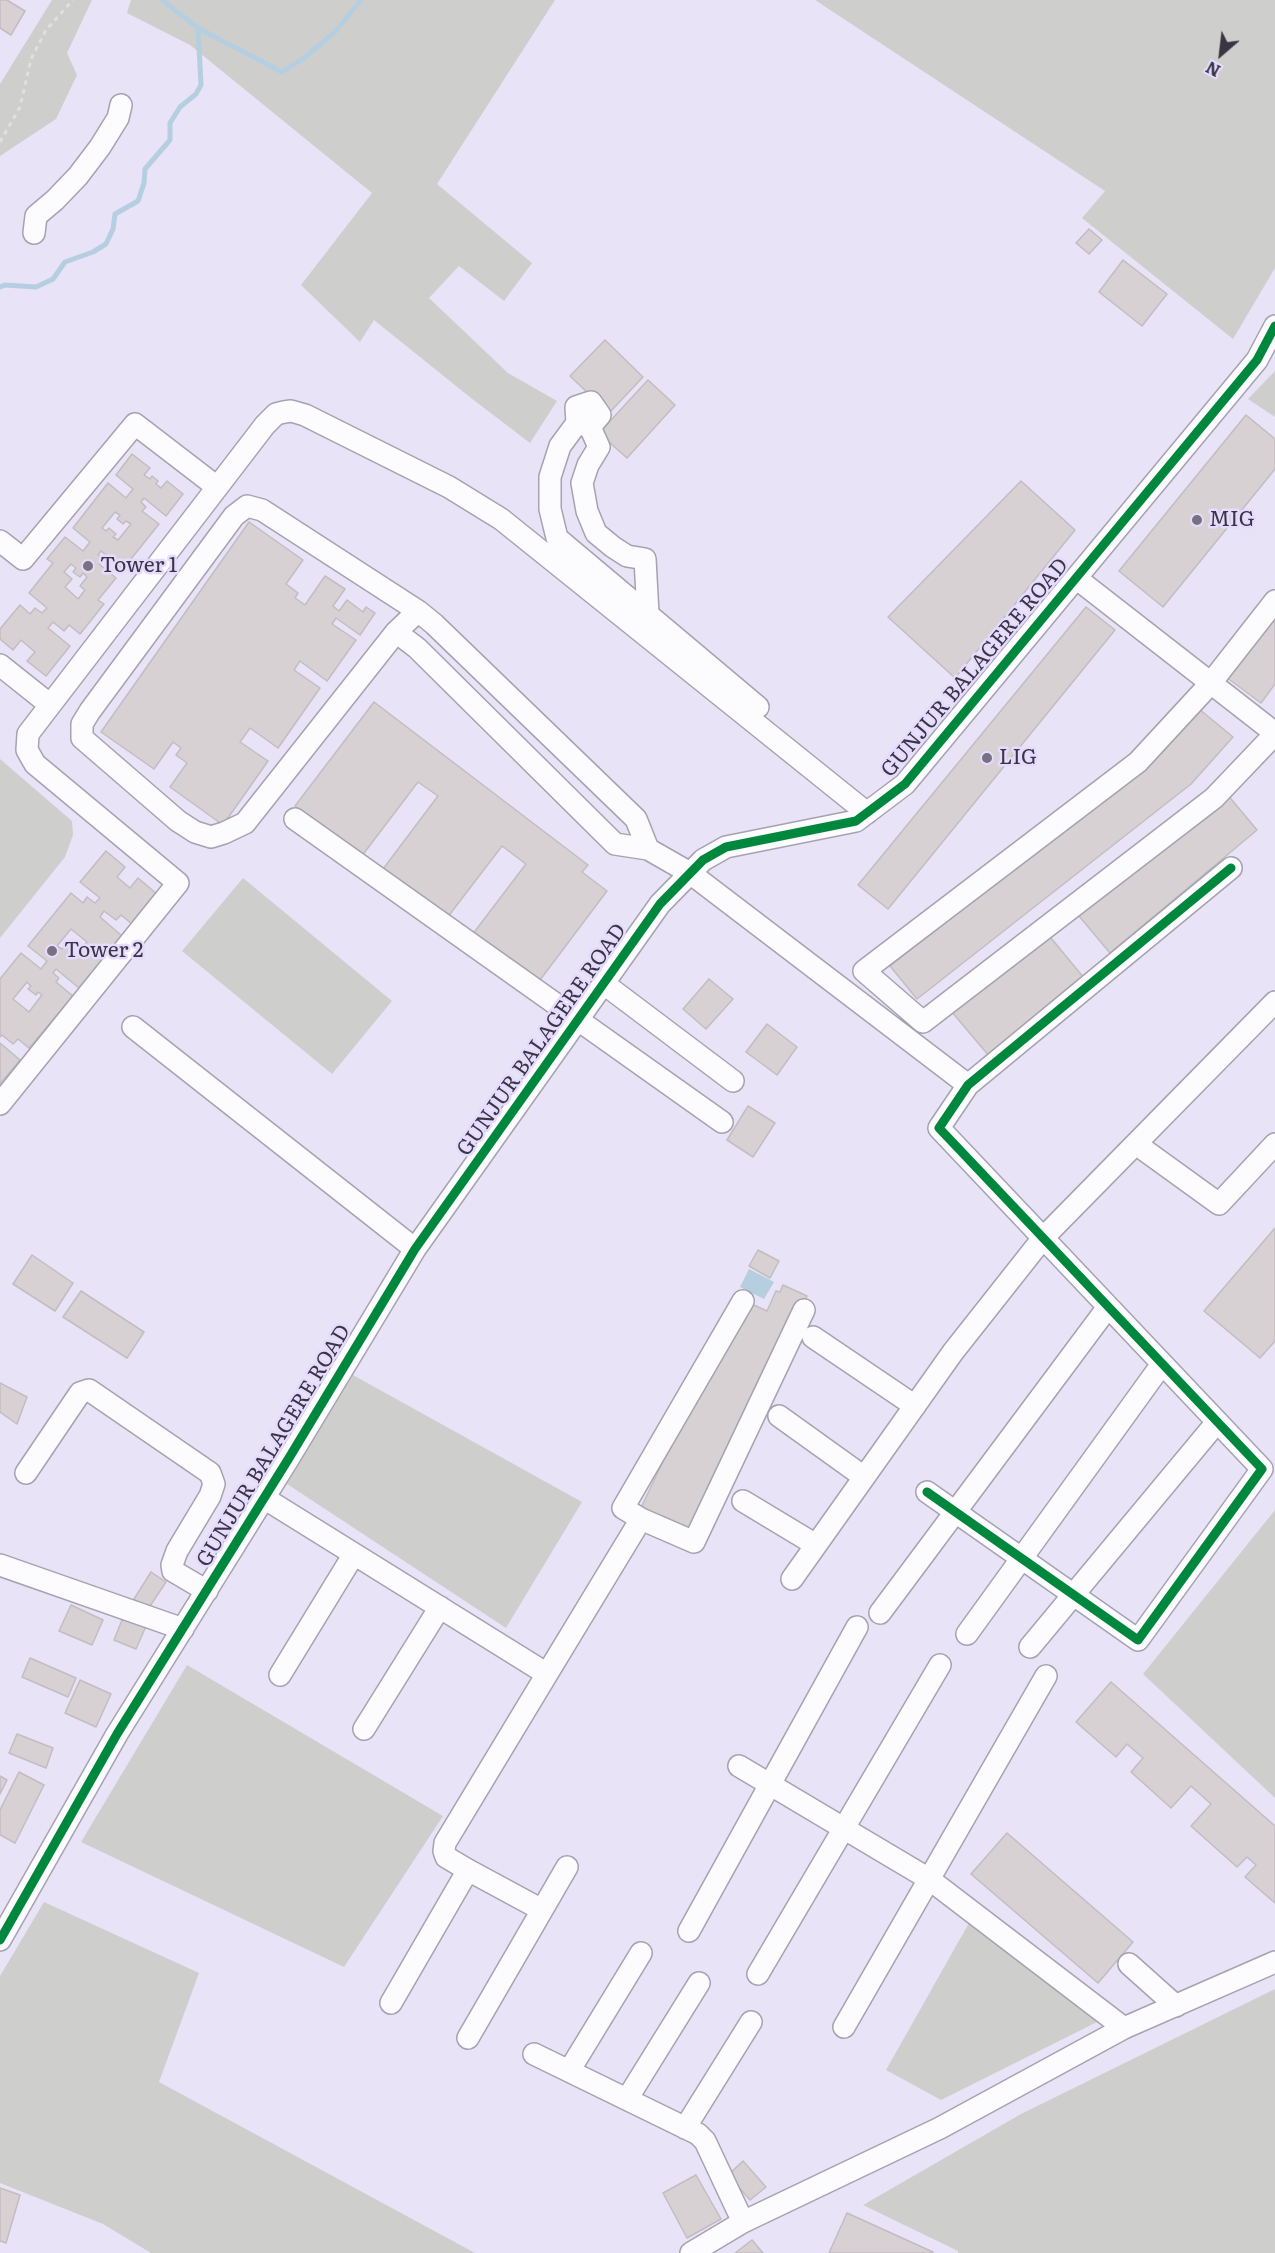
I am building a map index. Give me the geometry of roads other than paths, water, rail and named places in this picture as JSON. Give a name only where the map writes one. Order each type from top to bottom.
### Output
[{"type":"street","points":[[34,233],[36,216],[55,200],[94,154],[118,118],[122,105]]},
{"type":"street","name":"GUNJUR BALAGERE ROAD","points":[[0,1940],[6,1915],[415,1249],[660,904],[703,860],[726,847],[856,821],[905,784],[1257,360],[1275,326]]},
{"type":"street","points":[[0,1104],[178,883],[30,758],[26,743],[28,734],[270,419],[284,411],[305,415],[449,488],[501,519],[871,810]]},
{"type":"street","points":[[0,541],[23,560],[135,424],[217,487]]},
{"type":"street","points":[[648,614],[645,559],[627,556],[613,547],[596,532],[586,511],[582,483],[588,465],[599,447],[584,425],[560,446],[550,477],[550,509],[557,538],[648,614],[871,810]]},
{"type":"street","points":[[418,611],[396,632],[245,823],[224,833],[211,837],[195,832],[178,821],[82,738],[82,724],[90,711],[234,516],[247,506],[262,510],[418,611],[434,624],[636,819],[648,849]]},
{"type":"street","points":[[1076,578],[1210,684],[1275,734],[1214,798],[923,1022],[864,971],[1138,762],[1210,684],[1275,601]]},
{"type":"street","points":[[396,632],[417,648],[615,844],[648,849],[690,873],[968,1085]]},
{"type":"street","points":[[0,665],[50,704]]},
{"type":"street","points":[[295,819],[722,1122]]},
{"type":"street","points":[[927,1492],[1138,1640],[1262,1469],[939,1128],[968,1085],[1231,868]]},
{"type":"street","points":[[603,983],[733,1081]]},
{"type":"street","points":[[792,1579],[953,1352],[1043,1238],[1275,1002]]},
{"type":"street","points":[[133,1027],[415,1249]]},
{"type":"street","points":[[1136,1144],[1219,1204],[1275,1144]]},
{"type":"street","points":[[743,1301],[622,1508],[641,1519],[694,1542],[804,1310]]},
{"type":"street","points":[[880,1613],[1108,1307]]},
{"type":"street","points":[[813,1337],[915,1406]]},
{"type":"street","points":[[967,1634],[1162,1364]]},
{"type":"street","points":[[26,1473],[80,1393],[89,1390],[210,1473],[214,1484],[210,1496],[177,1551],[172,1565],[173,1570],[207,1591]]},
{"type":"street","points":[[779,1416],[864,1478]]},
{"type":"street","points":[[1030,1647],[1217,1422]]},
{"type":"street","points":[[264,1498],[547,1674]]},
{"type":"street","points":[[743,1502],[816,1545]]},
{"type":"street","points":[[542,1910],[446,1857],[445,1843],[641,1519]]},
{"type":"street","points":[[280,1676],[354,1554]]},
{"type":"street","points":[[0,1565],[183,1629]]},
{"type":"street","points":[[364,1729],[440,1608]]},
{"type":"street","points":[[688,1931],[857,1627]]},
{"type":"street","points":[[758,1974],[940,1665]]},
{"type":"street","points":[[844,2027],[1046,1676]]},
{"type":"street","points":[[739,1766],[929,1879],[1124,2028]]},
{"type":"street","points":[[468,2038],[567,1867]]},
{"type":"street","points":[[392,2003],[468,1870]]},
{"type":"street","points":[[569,2071],[641,1953]]},
{"type":"street","points":[[691,2253],[743,2222],[940,2128],[1124,2028],[1275,1962]]},
{"type":"street","points":[[1129,1965],[1176,2006]]},
{"type":"street","points":[[627,2099],[699,1983]]},
{"type":"street","points":[[685,2128],[751,2022]]},
{"type":"street","points":[[534,2054],[685,2128],[705,2141],[743,2222]]},
{"type":"water","points":[[749,1269],[774,1282],[764,1299],[740,1287]]},
{"type":"waterway","points":[[0,287],[5,285],[36,287],[53,279],[65,262],[93,252],[106,244],[113,229],[115,214],[138,201],[144,183],[145,169],[170,140],[170,123],[180,107],[196,94],[201,85],[198,28],[162,0]]},
{"type":"waterway","points":[[198,28],[282,72],[304,58],[336,31],[361,0]]},
{"type":"place","name":"MIG","points":[[1197,520]]},
{"type":"place","name":"Tower 1","points":[[88,566]]},
{"type":"place","name":"LIG","points":[[987,758]]},
{"type":"place","name":"Tower 2","points":[[52,951]]}]
